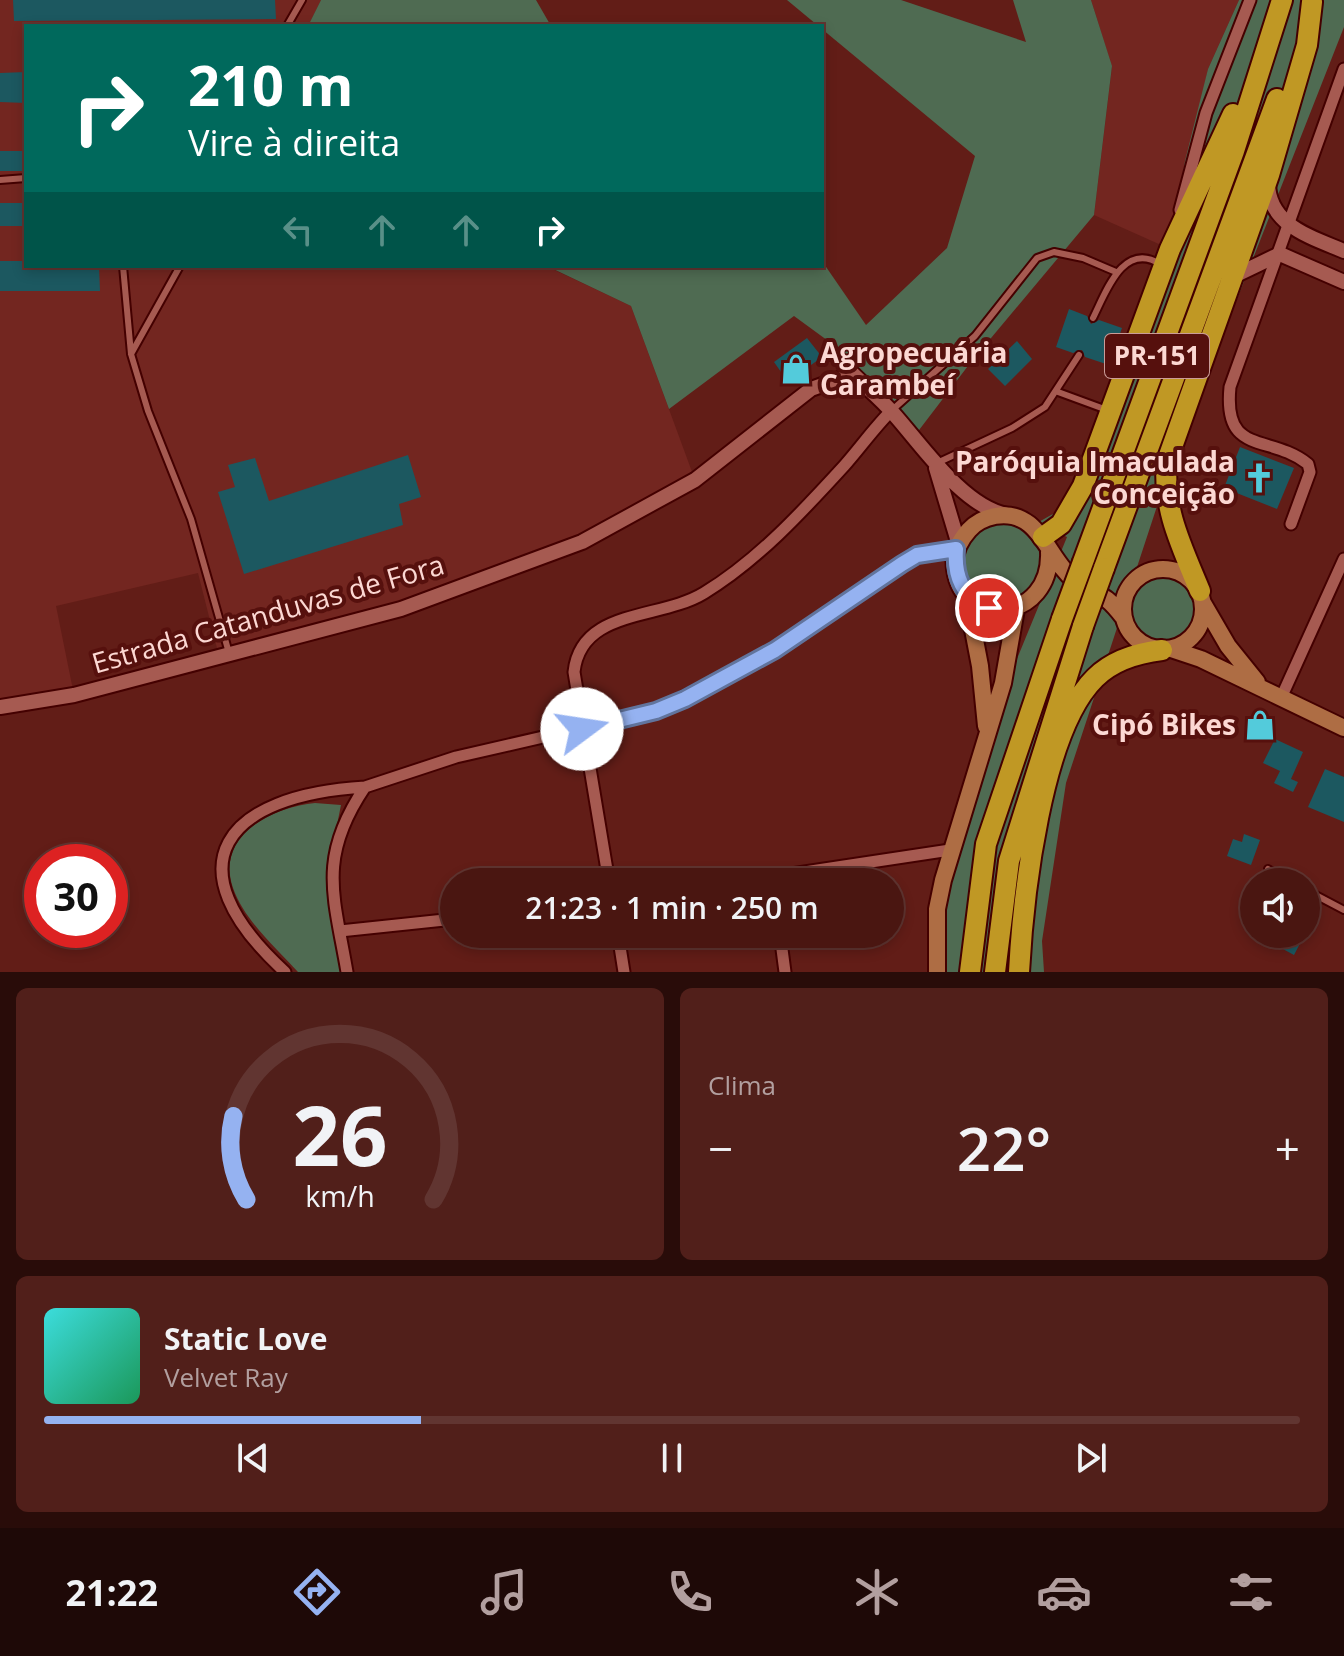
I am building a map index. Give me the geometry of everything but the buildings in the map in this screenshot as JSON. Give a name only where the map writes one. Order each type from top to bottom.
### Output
[{"type":"highway","points":[[1202,597],[1175,529],[1164,485],[1167,461],[1269,175],[1307,45],[1312,1]]},
{"type":"highway","name":"PR-151","points":[[995,972],[1009,861],[1083,626],[1312,1]]},
{"type":"highway","points":[[1046,545],[1071,511],[1166,258],[1280,6]]},
{"type":"highway","name":"PR-151","points":[[970,972],[986,844],[1062,619],[1234,151],[1280,6]]},
{"type":"highway","points":[[1019,972],[1022,923],[1037,831],[1052,767],[1072,711],[1085,690],[1110,667],[1135,655],[1167,649]]},
{"type":"main road","points":[[987,732],[980,666],[966,593],[955,567],[958,547],[971,527],[984,519],[1015,517],[1026,521],[1077,583],[1107,595],[1136,639],[1261,686],[1344,728]]},
{"type":"main road","points":[[1036,597],[1050,568],[1046,545]]},
{"type":"main road","points":[[1107,595],[1140,575],[1158,569],[1172,569],[1192,580],[1228,646],[1261,686]]},
{"type":"main road","points":[[1123,617],[1128,588],[1140,575]]},
{"type":"main road","points":[[966,593],[989,608],[1016,609],[1036,597],[1077,583]]},
{"type":"main road","points":[[1167,649],[1186,642],[1199,629],[1202,597]]},
{"type":"main road","points":[[937,972],[937,909],[950,850],[1003,683],[1016,609]]},
{"type":"street","points":[[1166,258],[1206,113],[1250,0]]},
{"type":"street","points":[[1291,524],[1310,472],[1308,464],[1298,456],[1252,441],[1233,426],[1228,412],[1230,387],[1344,69]]},
{"type":"street","points":[[1269,175],[1271,201],[1280,218],[1290,226],[1344,251]]},
{"type":"street","points":[[1232,277],[1280,254],[1344,282]]},
{"type":"street","name":"Estrada Catanduvas de Fora","points":[[0,707],[74,695],[401,609],[582,542],[695,480],[811,389],[853,374],[891,411],[935,464]]},
{"type":"street","points":[[607,868],[574,672],[580,647],[588,635],[601,628],[676,606],[703,594],[737,569],[779,533],[891,411]]},
{"type":"street","points":[[935,464],[988,508],[1015,517]]},
{"type":"street","points":[[285,972],[250,936],[225,894],[219,873],[226,841],[265,809],[326,792],[365,787],[456,757],[656,711],[685,699],[775,650],[917,555],[958,547],[935,464]]},
{"type":"street","points":[[1281,698],[1344,559]]},
{"type":"street","points":[[347,972],[332,893],[332,857],[365,787]]},
{"type":"street","points":[[840,868],[950,850]]},
{"type":"street","points":[[340,931],[440,920]]},
{"type":"street","points":[[620,948],[624,972]]},
{"type":"street","points":[[782,948],[785,972]]},
{"type":"lane","points":[[288,24],[302,0]]},
{"type":"lane","points":[[0,180],[24,178]]},
{"type":"lane","points":[[891,411],[975,336],[1037,258],[1054,252],[1083,258],[1116,272]]},
{"type":"lane","points":[[1093,318],[1116,272],[1125,263],[1143,258],[1166,258]]},
{"type":"lane","points":[[123,268],[131,354],[148,411],[191,519],[230,656]]},
{"type":"lane","points":[[131,354],[179,268]]},
{"type":"lane","points":[[935,464],[1012,428],[1045,407],[1058,392],[1079,355]]},
{"type":"lane","points":[[1058,392],[1110,411]]},
{"type":"lane","points":[[1320,897],[1344,910]]},
{"type":"shaded area","points":[[0,0],[321,0],[309,24],[24,24],[24,268],[550,268],[631,306],[695,480],[582,542],[401,609],[220,660],[198,573],[56,606],[74,695],[0,712]]},
{"type":"shaded area","points":[[1091,0],[1239,0],[1208,69],[1170,249],[1094,215],[1112,67]]},
{"type":"green space","points":[[321,0],[536,0],[550,24],[309,24]]},
{"type":"green space","points":[[787,0],[901,0],[1026,42],[1013,0],[1091,0],[1112,66],[1094,215],[971,362],[916,434],[853,374],[846,354],[794,316],[669,409],[631,306],[551,268],[824,268],[824,264],[866,325],[947,248],[975,156],[824,31],[824,24],[816,24]]},
{"type":"green space","points":[[1239,0],[1344,0],[1344,27],[1164,485],[1066,783],[1042,941],[1044,972],[937,972],[937,909],[987,732],[1067,537],[1037,523],[1065,507],[1170,249],[1185,161],[1208,69]]},
{"type":"green space","points":[[1001,517],[1041,538],[1040,590],[995,608],[967,592],[957,559],[961,543]]},
{"type":"green space","points":[[1162,571],[1176,574],[1189,582],[1197,595],[1200,609],[1197,623],[1189,636],[1176,644],[1162,647],[1148,644],[1135,636],[1127,623],[1124,609],[1127,595],[1135,582],[1148,574]]},
{"type":"green space","points":[[315,803],[341,805],[328,870],[342,972],[298,972],[245,911],[233,888],[230,870],[232,853],[251,828],[282,811]]},
{"type":"place","name":"Agropecuária Carambeí","points":[[796,369]]},
{"type":"place","name":"Paróquia Imaculada Conceição","points":[[1259,478]]},
{"type":"place","name":"Cipó Bikes","points":[[1260,725]]},
{"type":"route","points":[[582,729],[656,711],[685,699],[775,650],[917,555],[956,549],[958,581],[976,602],[989,608]]}]
